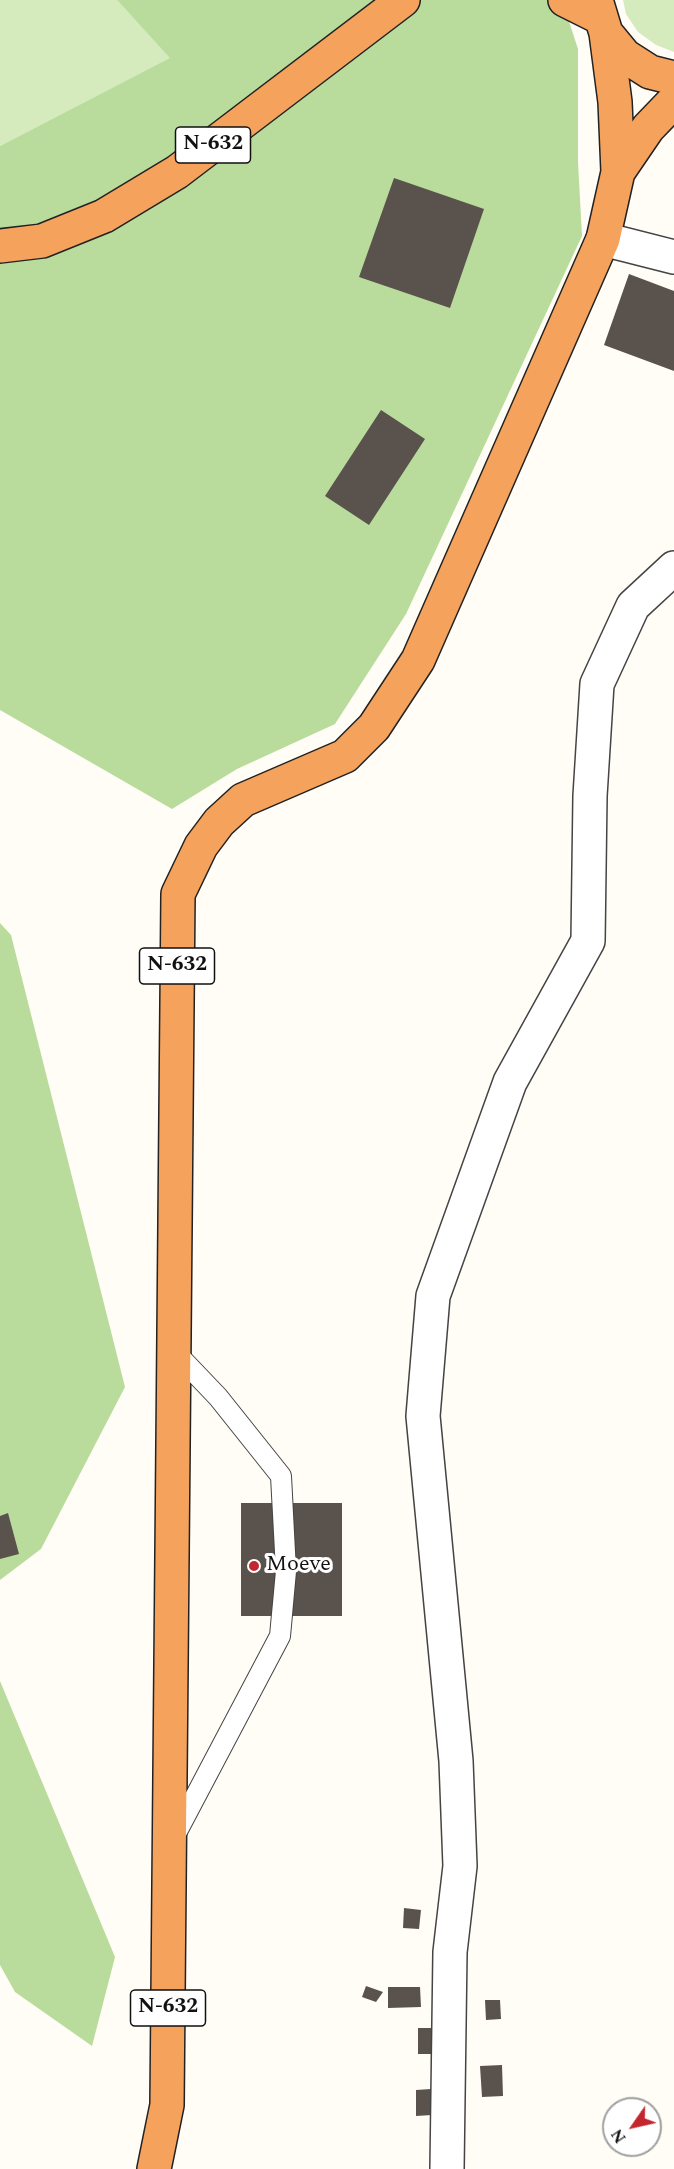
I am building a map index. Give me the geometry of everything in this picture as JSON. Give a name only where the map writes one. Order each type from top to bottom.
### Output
[{"type":"highway","name":"N-632","points":[[0,246],[42,241],[104,216],[177,172],[403,0]]},
{"type":"highway","points":[[565,0],[601,17],[625,56],[650,72],[674,78]]},
{"type":"highway","points":[[601,17],[615,102],[618,172]]},
{"type":"highway","points":[[618,172],[648,128],[674,101]]},
{"type":"highway","name":"N-632","points":[[154,2169],[167,2105],[178,894],[201,846],[219,822],[243,800],[345,756],[374,727],[418,660],[603,239],[618,172]]},
{"type":"street","points":[[603,239],[674,257]]},
{"type":"street","points":[[447,2169],[450,1952],[460,1866],[456,1761],[423,1416],[433,1296],[510,1082],[588,942],[590,796],[597,684],[633,606],[674,568]]},
{"type":"lane","points":[[170,1845],[280,1636],[286,1571],[281,1476],[218,1397],[175,1353]]},
{"type":"green space","points":[[0,0],[117,0],[171,58],[0,146]]},
{"type":"green space","points":[[117,0],[562,0],[578,49],[578,162],[582,236],[406,614],[335,724],[237,769],[172,809],[0,710],[0,146],[170,58]]},
{"type":"green space","points":[[623,0],[674,0],[674,52],[656,45],[638,32],[626,14]]},
{"type":"green space","points":[[0,923],[11,935],[125,1387],[41,1549],[0,1580]]},
{"type":"green space","points":[[0,1681],[115,1957],[92,2046],[15,1992],[0,1965]]},
{"type":"building","points":[[394,178],[484,209],[450,308],[359,277]]},
{"type":"building","points":[[629,274],[674,291],[674,371],[604,345]]},
{"type":"building","points":[[381,410],[425,439],[369,525],[325,496]]},
{"type":"building","points":[[241,1503],[342,1503],[342,1616],[241,1616]]},
{"type":"building","points":[[8,1513],[19,1554],[0,1559],[0,1516]]},
{"type":"building","points":[[404,1908],[421,1910],[419,1929],[403,1928]]},
{"type":"building","points":[[366,1986],[383,1992],[376,2002],[362,1997]]},
{"type":"building","points":[[388,1987],[420,1987],[421,2007],[388,2008]]},
{"type":"building","points":[[485,2000],[500,2000],[501,2019],[486,2020]]},
{"type":"building","points":[[418,2028],[434,2028],[433,2054],[418,2054]]},
{"type":"building","points":[[502,2065],[503,2096],[482,2097],[480,2066]]},
{"type":"building","points":[[431,2089],[432,2115],[416,2116],[416,2090]]},
{"type":"place","name":"Moeve","points":[[254,1566]]}]
